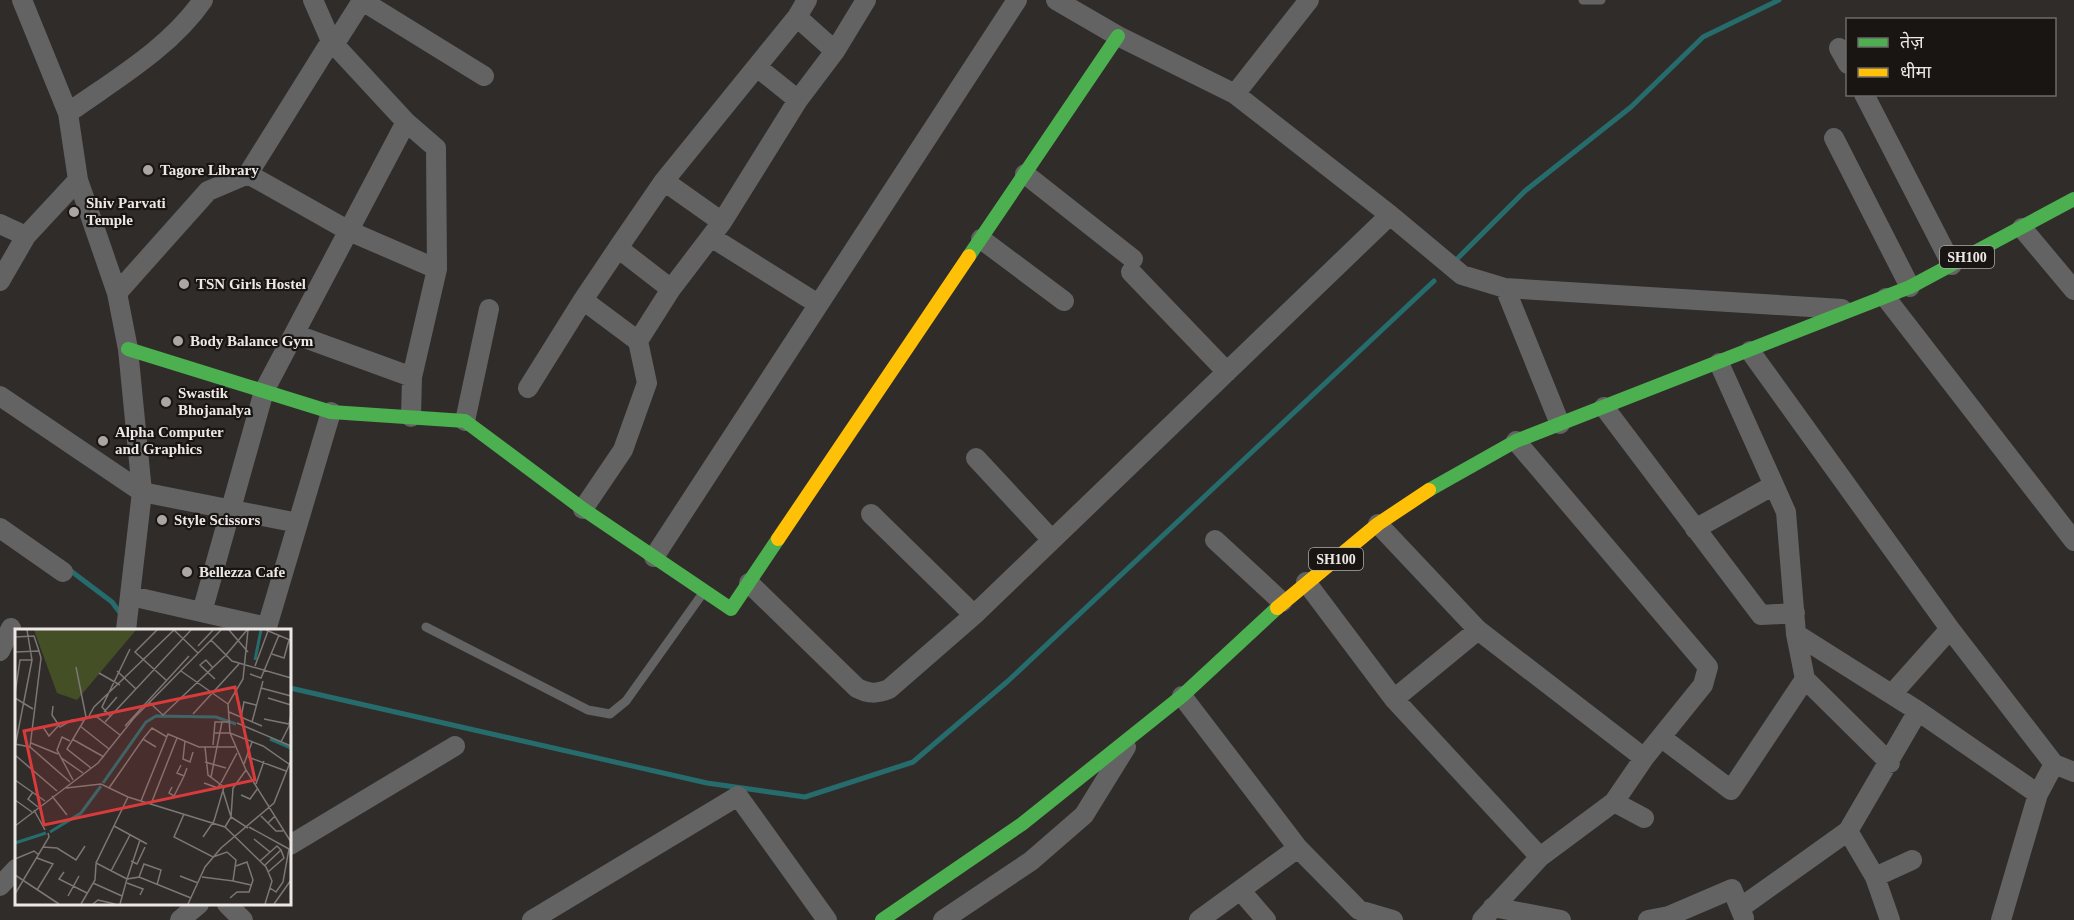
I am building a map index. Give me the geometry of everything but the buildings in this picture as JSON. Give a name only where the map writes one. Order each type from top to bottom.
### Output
[{"type":"main road","points":[[128,349],[331,412],[465,421],[583,509],[731,609],[1118,36]]},
{"type":"main road","name":"SH100","points":[[882,920],[1022,824],[1182,696],[1306,582],[1378,524],[1444,479],[1516,441],[1886,298],[2074,199]]},
{"type":"street","points":[[22,0],[68,113],[78,180],[117,293],[128,349],[142,492],[126,629]]},
{"type":"street","points":[[68,113],[150,54],[192,16],[203,0]]},
{"type":"street","points":[[313,0],[333,43],[406,122],[436,148],[437,269],[412,377],[411,417]]},
{"type":"street","points":[[528,387],[583,300],[664,181],[797,18],[807,0]]},
{"type":"street","points":[[638,341],[671,290],[717,229],[798,100],[835,51],[866,0]]},
{"type":"street","points":[[654,557],[1017,0]]},
{"type":"street","points":[[1056,0],[1118,36],[1235,94],[1390,214],[1462,276],[1505,288],[1857,310]]},
{"type":"street","points":[[1235,94],[1309,0]]},
{"type":"street","points":[[117,293],[208,191],[248,174],[360,4],[369,5],[484,76]]},
{"type":"street","points":[[797,18],[835,51]]},
{"type":"street","points":[[758,67],[798,100]]},
{"type":"street","points":[[1865,96],[1952,265]]},
{"type":"street","points":[[202,612],[264,391],[406,122]]},
{"type":"street","points":[[1834,138],[1910,287]]},
{"type":"street","points":[[248,174],[349,231],[437,269]]},
{"type":"street","points":[[1025,174],[1132,265],[1227,372]]},
{"type":"street","points":[[0,281],[26,236],[78,180]]},
{"type":"street","points":[[664,181],[717,229],[818,304]]},
{"type":"street","points":[[749,583],[857,688],[867,693],[877,694],[889,689],[974,615],[1390,214]]},
{"type":"street","points":[[0,224],[26,236]]},
{"type":"street","points":[[2022,228],[2074,290]]},
{"type":"street","points":[[981,239],[1064,301]]},
{"type":"street","points":[[618,248],[671,290]]},
{"type":"street","points":[[1505,288],[1560,424]]},
{"type":"street","points":[[1886,298],[2074,541]]},
{"type":"street","points":[[583,300],[638,341],[647,383],[623,450],[583,509]]},
{"type":"street","points":[[465,421],[489,309]]},
{"type":"street","points":[[294,334],[412,377]]},
{"type":"street","points":[[1750,351],[1950,629],[2054,764],[2074,772]]},
{"type":"street","points":[[1719,363],[1786,512],[1796,634],[1805,679],[1890,763]]},
{"type":"street","points":[[0,396],[142,492],[298,523]]},
{"type":"street","points":[[1604,407],[1761,615],[1795,614]]},
{"type":"street","points":[[131,599],[267,627],[331,412]]},
{"type":"street","points":[[1488,914],[1540,857],[1614,802],[1644,758],[1702,685],[1708,667],[1516,441]]},
{"type":"street","points":[[976,458],[1052,540]]},
{"type":"street","points":[[1695,530],[1774,484]]},
{"type":"street","points":[[871,514],[974,615]]},
{"type":"street","points":[[1378,524],[1478,630],[1644,758]]},
{"type":"street","points":[[0,528],[63,572]]},
{"type":"street","points":[[1215,540],[1282,602]]},
{"type":"street","points":[[1306,582],[1394,699],[1540,857]]},
{"type":"street","points":[[0,651],[9,626]]},
{"type":"street","points":[[1892,694],[1950,629]]},
{"type":"street","points":[[1394,699],[1478,630]]},
{"type":"street","points":[[1796,634],[1918,711],[2038,794]]},
{"type":"street","points":[[1662,738],[1731,790],[1805,679]]},
{"type":"street","points":[[1182,696],[1298,848],[1359,910],[1393,920]]},
{"type":"street","points":[[1648,920],[1670,918],[1732,889],[1742,914],[1848,831],[1890,763],[1918,711]]},
{"type":"street","points":[[943,920],[1031,861],[1084,815],[1100,794],[1134,735]]},
{"type":"street","points":[[291,844],[455,746]]},
{"type":"street","points":[[2001,920],[2038,794],[2054,764]]},
{"type":"street","points":[[532,920],[738,796],[827,920]]},
{"type":"street","points":[[1614,802],[1644,818]]},
{"type":"street","points":[[1848,831],[1875,878],[1890,920]]},
{"type":"street","points":[[1199,920],[1298,848]]},
{"type":"street","points":[[1875,878],[1911,860]]},
{"type":"street","points":[[0,886],[15,870]]},
{"type":"street","points":[[1241,891],[1266,920]]},
{"type":"street","points":[[180,920],[197,905]]},
{"type":"street","points":[[228,905],[243,920]]},
{"type":"street","points":[[1488,914],[1561,920]]},
{"type":"lane","points":[[1583,0],[1601,0]]},
{"type":"lane","points":[[426,627],[588,710],[610,714],[627,701],[704,591]]},
{"type":"waterway","points":[[1457,259],[1525,191],[1631,107],[1703,37],[1779,0]]},
{"type":"waterway","points":[[291,688],[707,783],[805,797],[913,762],[1008,681],[1434,281]]},
{"type":"waterway","points":[[67,568],[112,602],[121,614]]},
{"type":"traffic: fast","points":[[969,256],[1118,36]]},
{"type":"traffic: fast","points":[[1429,490],[1516,441],[1910,287],[2074,199]]},
{"type":"traffic: fast","points":[[128,349],[331,412],[465,421],[583,509],[731,609],[778,539]]},
{"type":"traffic: fast","points":[[882,920],[1022,824],[1182,696],[1277,608]]},
{"type":"traffic: slow","points":[[778,539],[969,256]]},
{"type":"traffic: slow","points":[[1277,608],[1378,524],[1429,490]]},
{"type":"place","name":"Tagore Library","points":[[148,170]]},
{"type":"place","name":"Shiv Parvati Temple","points":[[74,212]]},
{"type":"place","name":"TSN Girls Hostel","points":[[184,284]]},
{"type":"place","name":"Body Balance Gym","points":[[178,341]]},
{"type":"place","name":"Swastik Bhojanalya","points":[[166,402]]},
{"type":"place","name":"Alpha Computer and Graphics","points":[[103,441]]},
{"type":"place","name":"Style Scissors","points":[[162,520]]},
{"type":"place","name":"Bellezza Cafe","points":[[187,572]]}]
